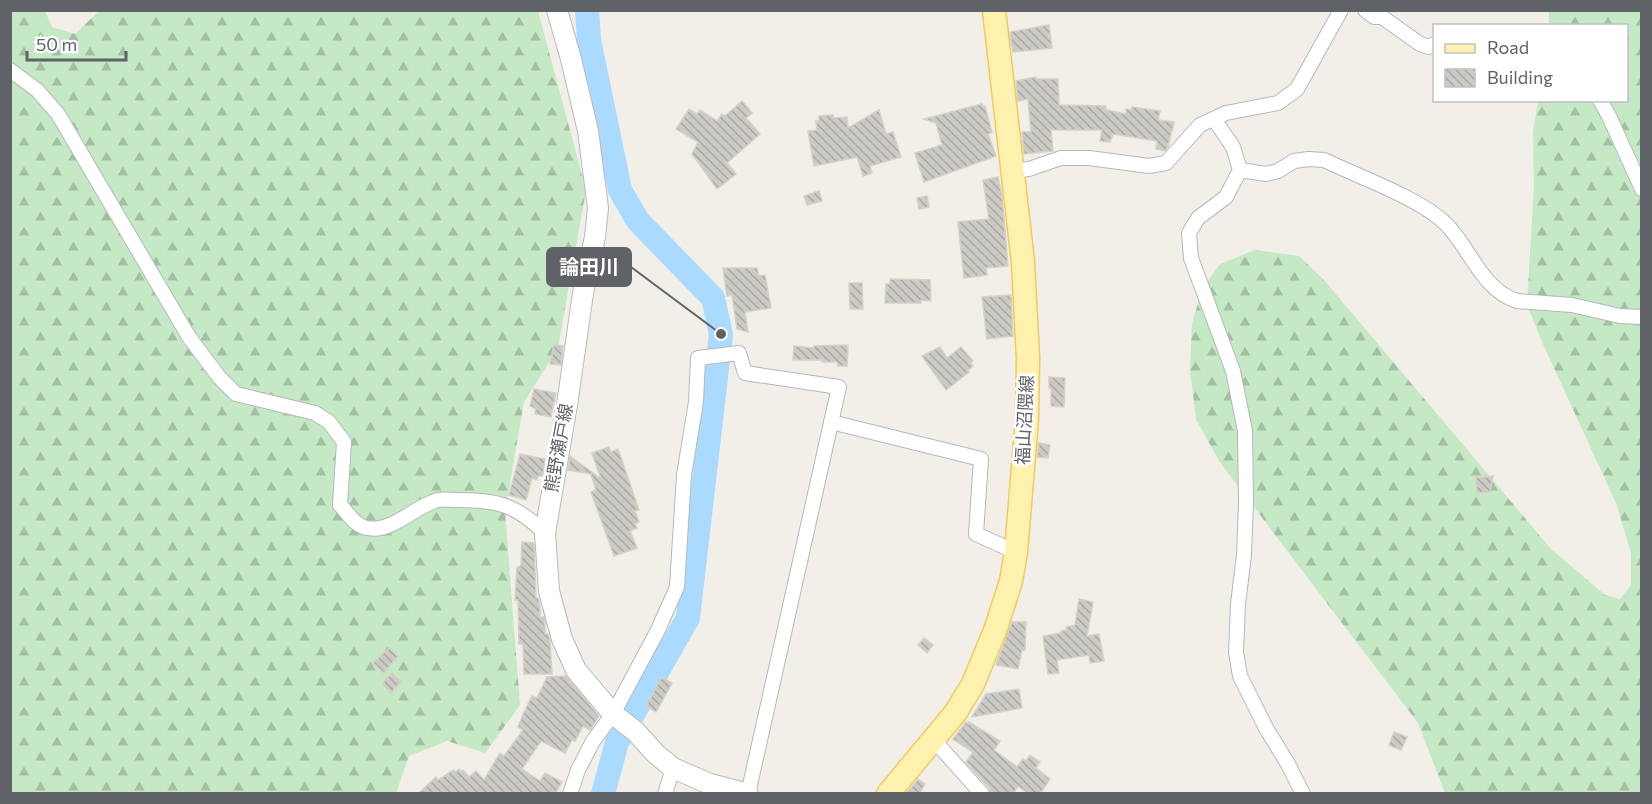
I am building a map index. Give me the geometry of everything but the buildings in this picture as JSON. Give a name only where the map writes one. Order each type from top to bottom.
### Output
[{"type":"main road","name":"熊野瀬戸線","points":[[556,10],[571,59],[588,130],[598,208],[545,533],[549,591],[562,639],[576,670],[614,714],[673,768],[710,784],[748,794]]},
{"type":"main road","name":"福山沼隈線","points":[[888,794],[956,712],[973,684],[996,628],[1011,581],[1016,552],[1027,418],[1028,358],[1023,262],[994,10]]},
{"type":"street","points":[[1012,171],[1029,169],[1061,158],[1089,158],[1149,166],[1166,163],[1200,125],[1226,113],[1278,103],[1297,89],[1341,10]]},
{"type":"street","points":[[1365,10],[1374,17],[1382,17],[1419,44],[1429,47],[1433,45]]},
{"type":"street","points":[[10,70],[37,90],[58,114],[189,337],[219,377],[236,394],[315,413],[329,422],[344,442],[340,505],[355,522],[365,528],[380,530],[436,500],[477,500],[507,505],[528,516],[545,533]]},
{"type":"street","points":[[1601,102],[1641,189]]},
{"type":"street","points":[[1214,119],[1233,147],[1240,170],[1227,197],[1198,218],[1190,233],[1191,258],[1233,371],[1245,431],[1244,555],[1238,604],[1236,652],[1240,676],[1303,794]]},
{"type":"street","points":[[1240,170],[1266,174],[1278,171],[1294,161],[1324,160],[1422,206],[1446,224],[1491,284],[1509,298],[1517,301],[1572,305],[1620,316],[1641,317]]},
{"type":"street","points":[[570,794],[578,770],[593,741],[614,714],[657,632],[677,587],[684,475],[696,402],[698,358],[739,353],[745,373],[839,387],[748,794]]},
{"type":"street","points":[[831,422],[981,459],[976,534],[1016,552]]},
{"type":"street","points":[[933,740],[982,794]]},
{"type":"street","points":[[664,794],[673,768]]},
{"type":"green space","points":[[10,11],[45,11],[52,27],[75,34],[99,11],[538,11],[586,190],[558,348],[524,402],[505,512],[520,705],[485,753],[447,741],[409,756],[396,793],[11,793]]},
{"type":"green space","points":[[1549,11],[1641,11],[1641,793],[1445,793],[1418,723],[1219,461],[1196,419],[1190,371],[1192,324],[1202,289],[1220,264],[1255,250],[1299,256],[1324,280],[1551,549],[1605,595],[1620,599],[1631,585],[1631,553],[1616,503],[1527,305],[1534,185],[1533,132],[1538,102],[1628,102],[1628,24],[1549,24]]},
{"type":"waterway","points":[[587,10],[589,40],[620,190],[638,221],[713,298],[721,334],[688,618],[617,742],[603,794]]},
{"type":"place","name":"論田川","points":[[721,334]]}]
